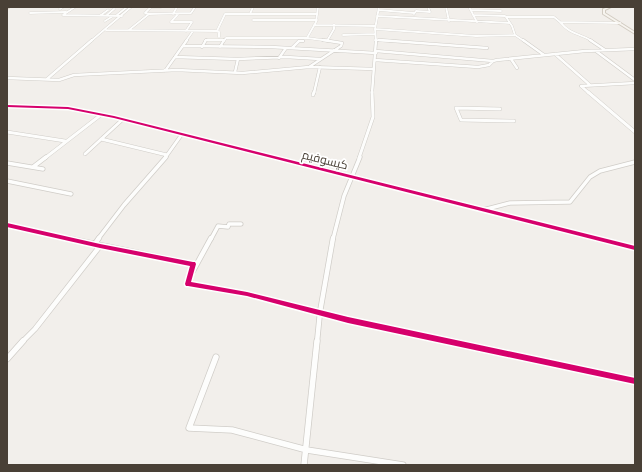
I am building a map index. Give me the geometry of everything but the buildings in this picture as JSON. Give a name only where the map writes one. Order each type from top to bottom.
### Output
[{"type":"street","points":[[75,7],[63,15],[122,16]]},
{"type":"street","points":[[117,16],[127,7]]},
{"type":"street","points":[[46,80],[132,7]]},
{"type":"street","points":[[161,7],[151,7],[145,14],[191,13],[195,7]]},
{"type":"street","points":[[173,14],[177,7]]},
{"type":"street","points":[[250,14],[253,7]]},
{"type":"street","points":[[307,38],[317,20],[318,7]]},
{"type":"street","points":[[379,8],[414,12],[430,12],[428,7]]},
{"type":"street","points":[[446,7],[450,21]]},
{"type":"street","points":[[469,7],[477,22]]},
{"type":"street","points":[[498,7],[506,16],[515,35],[544,55]]},
{"type":"street","points":[[610,7],[603,12],[635,32]]},
{"type":"street","points":[[379,8],[404,9]]},
{"type":"street","points":[[304,465],[307,450],[320,312],[332,242],[344,196],[373,117],[372,84],[376,52],[375,28],[379,8]]},
{"type":"street","points":[[106,15],[114,9]]},
{"type":"street","points":[[101,15],[108,10]]},
{"type":"street","points":[[471,10],[501,11]]},
{"type":"street","points":[[30,13],[67,12]]},
{"type":"street","points":[[413,19],[414,12]]},
{"type":"street","points":[[129,30],[149,14]]},
{"type":"street","points":[[178,14],[171,22],[192,22],[186,31]]},
{"type":"street","points":[[219,37],[219,32],[217,31],[225,14],[317,14]]},
{"type":"street","points":[[473,15],[554,18],[568,31],[574,34],[582,35],[605,50]]},
{"type":"street","points":[[105,22],[113,16]]},
{"type":"street","points":[[377,16],[510,23]]},
{"type":"street","points":[[253,20],[317,20]]},
{"type":"street","points":[[560,22],[620,23]]},
{"type":"street","points":[[314,25],[334,25],[476,36],[515,35]]},
{"type":"street","points":[[327,41],[333,31],[334,25]]},
{"type":"street","points":[[106,30],[217,31]]},
{"type":"street","points":[[165,71],[193,31]]},
{"type":"street","points":[[343,35],[375,34]]},
{"type":"street","points":[[202,47],[206,40],[224,40],[226,38],[307,38],[342,43],[341,46],[334,51],[309,66]]},
{"type":"street","points":[[220,47],[224,40]]},
{"type":"street","points":[[375,40],[487,48]]},
{"type":"street","points":[[292,48],[299,41],[303,41]]},
{"type":"street","points":[[183,46],[292,48],[376,52],[493,61],[595,50],[635,49]]},
{"type":"street","points":[[279,58],[286,48]]},
{"type":"street","points":[[595,50],[635,80]]},
{"type":"street","points":[[555,54],[591,85]]},
{"type":"street","points":[[174,57],[320,59]]},
{"type":"street","points":[[235,72],[238,59]]},
{"type":"street","points":[[511,59],[517,68]]},
{"type":"street","points":[[375,60],[465,67],[489,65],[493,61]]},
{"type":"street","points":[[7,78],[59,80],[74,75],[165,71],[235,72],[288,70],[309,66],[374,69]]},
{"type":"street","points":[[313,95],[320,67]]},
{"type":"street","points":[[635,84],[581,86],[635,132]]},
{"type":"street","name":"كيسوفيم","points":[[7,106],[68,108],[102,114],[635,248]]},
{"type":"street","points":[[500,108],[456,108],[460,120],[514,121]]},
{"type":"street","points":[[33,167],[102,114]]},
{"type":"street","points":[[85,154],[123,119]]},
{"type":"street","points":[[7,132],[65,141]]},
{"type":"street","points":[[94,244],[124,205],[168,155],[182,134]]},
{"type":"street","points":[[101,140],[168,155]]},
{"type":"street","points":[[483,210],[510,203],[570,202],[590,177],[600,171],[635,162]]},
{"type":"street","points":[[7,164],[43,169]]},
{"type":"street","points":[[7,181],[71,194]]},
{"type":"street","points":[[191,275],[218,226],[241,224]]},
{"type":"street","points":[[7,225],[100,246],[193,264],[188,284],[248,294],[348,320],[453,341],[488,351],[635,381]]},
{"type":"street","points":[[7,359],[35,329],[100,246]]},
{"type":"street","points":[[216,357],[190,428],[232,430],[307,450],[402,465]]},
{"type":"cycle path","points":[[7,106],[68,108],[114,117],[635,248]]},
{"type":"cycle path","points":[[7,225],[100,246],[193,264],[188,284],[247,294],[348,320],[635,381]]}]
